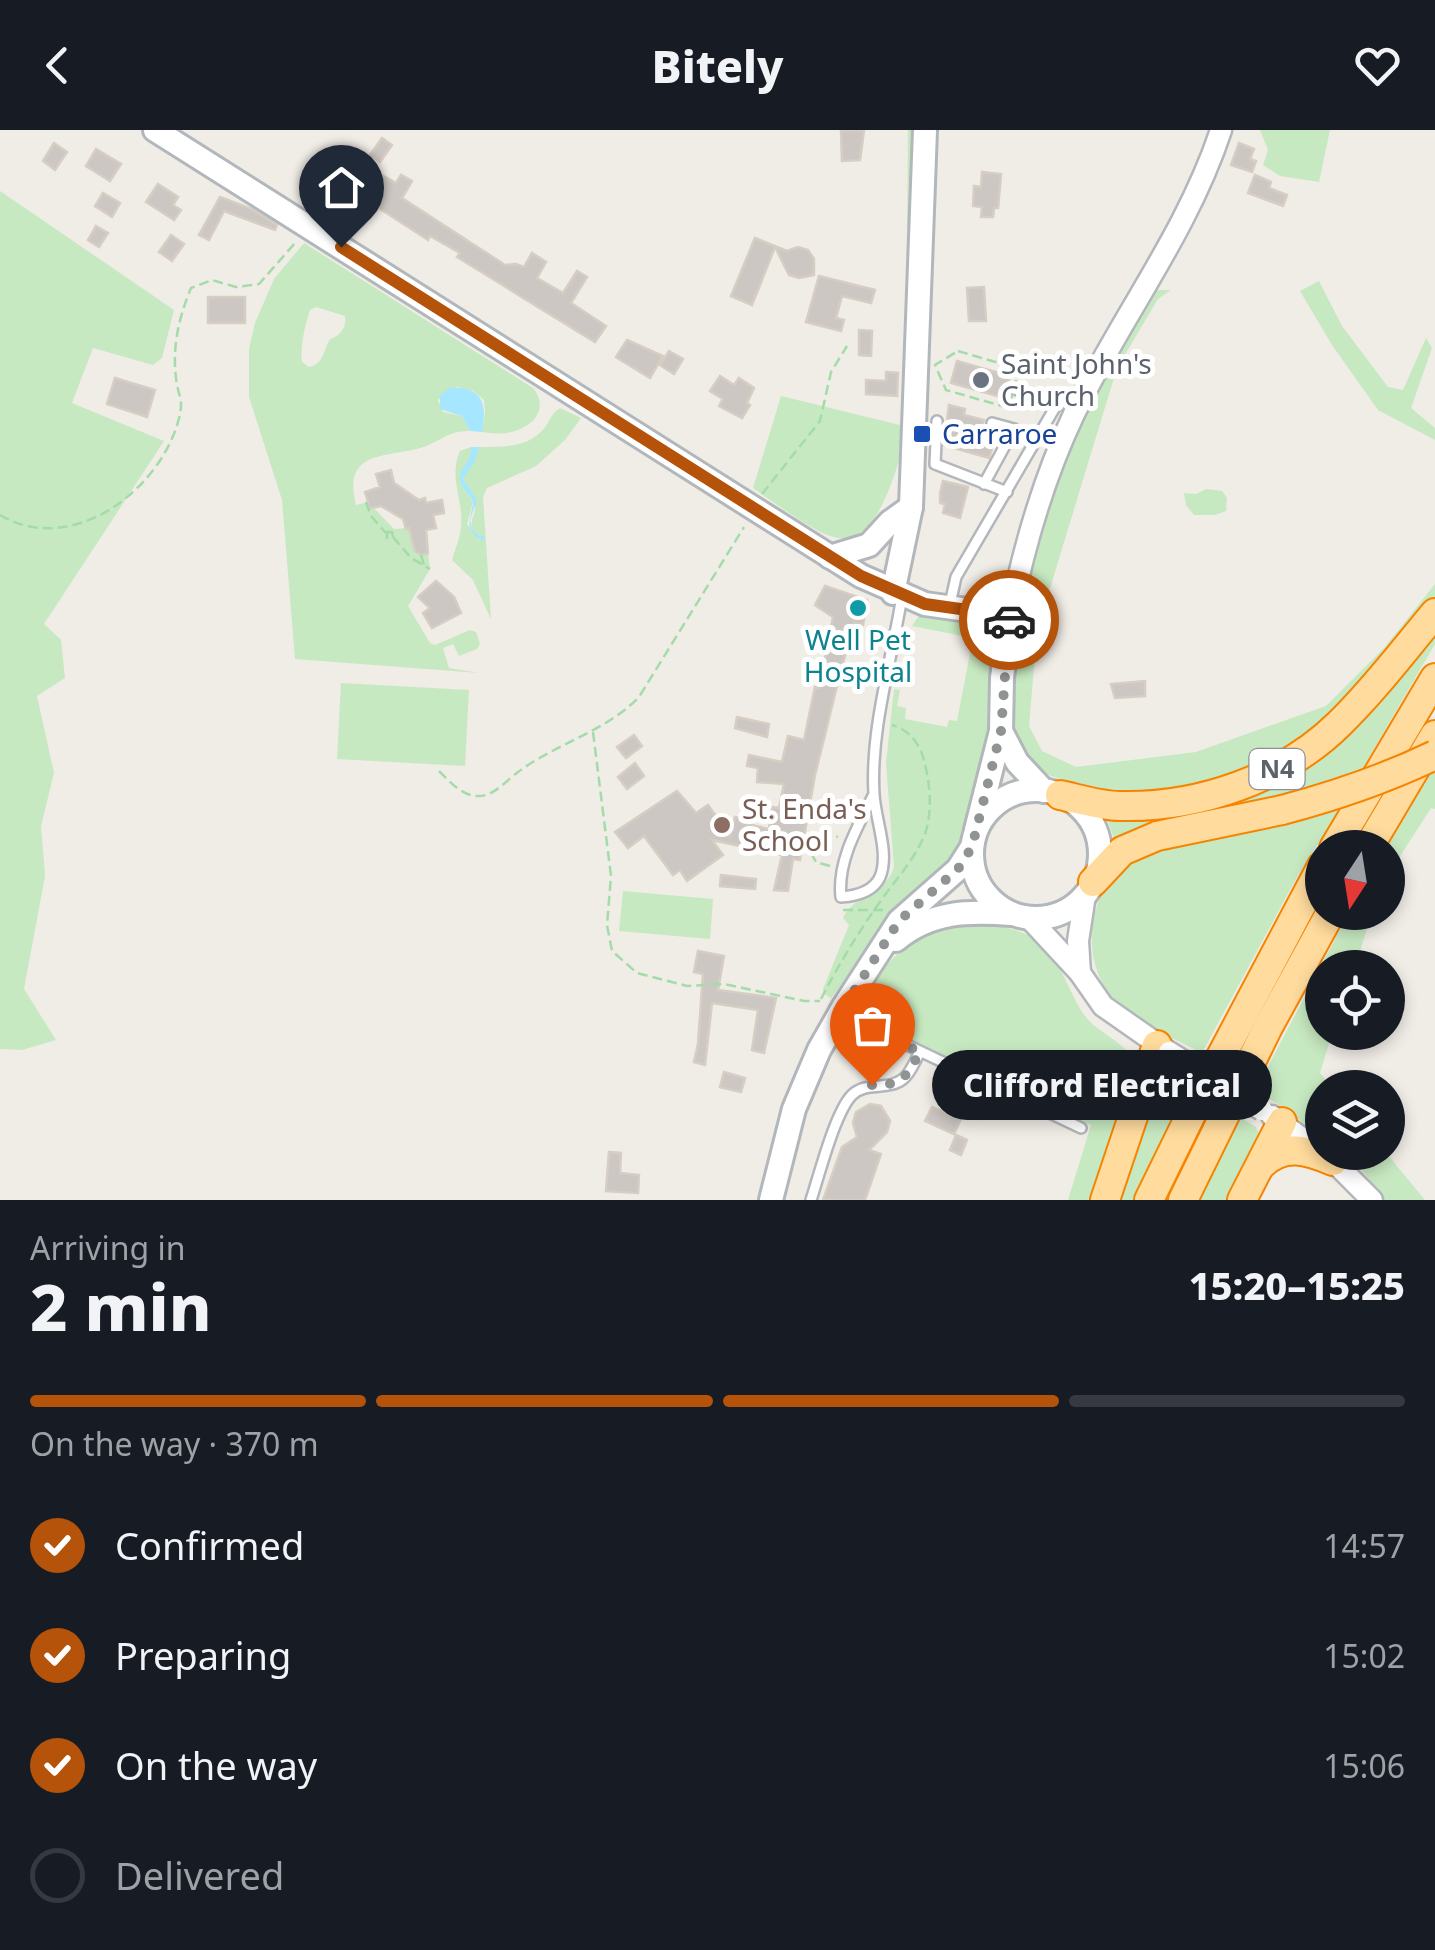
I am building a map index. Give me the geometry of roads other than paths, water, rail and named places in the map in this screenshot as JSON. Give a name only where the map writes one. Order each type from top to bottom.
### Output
[{"type":"highway","name":"N4","points":[[1052,793],[1116,806],[1148,805],[1198,798],[1272,772],[1338,726],[1435,612]]},
{"type":"highway","points":[[1345,830],[1435,678]]},
{"type":"highway","points":[[1379,830],[1435,735]]},
{"type":"highway","name":"N4","points":[[1089,889],[1122,851],[1157,836],[1282,810],[1351,790],[1435,756]]},
{"type":"highway","points":[[1149,1200],[1305,898]]},
{"type":"highway","points":[[1182,1200],[1320,930]]},
{"type":"highway","points":[[1105,1200],[1163,1048]]},
{"type":"highway","points":[[1242,1200],[1262,1164],[1272,1116]]},
{"type":"highway","points":[[1262,1164],[1274,1153],[1305,1151]]},
{"type":"main road","points":[[155,130],[830,556],[898,594],[1010,616],[1002,678],[1001,731],[974,839],[977,881],[998,906],[1021,916]]},
{"type":"main road","points":[[898,594],[911,506],[926,130]]},
{"type":"main road","points":[[830,556],[870,545],[911,506]]},
{"type":"main road","points":[[882,952],[908,930],[942,914],[1061,913],[1089,889],[1098,866],[1095,832],[1075,804],[1052,793],[1017,762],[1001,731]]},
{"type":"main road","points":[[771,1200],[794,1109],[830,1007],[854,988],[882,952],[899,921],[958,869],[997,804],[1012,795],[1052,793]]},
{"type":"street","points":[[1010,616],[1024,544],[1066,408],[1177,233],[1220,130]]},
{"type":"street","points":[[1080,973],[1078,941],[1089,889]]},
{"type":"street","points":[[1021,916],[1080,973],[1102,1006],[1305,1140]]},
{"type":"street","points":[[1342,1170],[1372,1200]]},
{"type":"lane","points":[[950,607],[956,577],[1006,492],[1066,408],[1015,389]]},
{"type":"lane","points":[[937,421],[935,464],[1006,492]]},
{"type":"lane","points":[[984,484],[1014,429],[992,422]]},
{"type":"lane","points":[[874,794],[841,869],[841,897],[860,895],[875,885],[882,874],[874,794],[879,722],[898,594]]},
{"type":"lane","points":[[830,1007],[1081,1128]]},
{"type":"lane","points":[[811,1200],[842,1108],[853,1093],[906,1078],[920,1052]]},
{"type":"water","points":[[450,388],[469,390],[480,399],[484,413],[482,432],[470,431],[462,416],[440,409],[440,395]]},
{"type":"water","points":[[471,447],[479,447],[463,479],[477,500],[470,520],[473,502],[462,485],[461,471]]},
{"type":"place","name":"Saint John's Church","points":[[981,380]]},
{"type":"place","name":"Carraroe","points":[[922,434]]},
{"type":"place","name":"Well Pet Hospital","points":[[858,608]]},
{"type":"place","name":"St. Enda's School","points":[[722,825]]},
{"type":"place","name":"Clifford Electrical","points":[[872,1085]]}]
